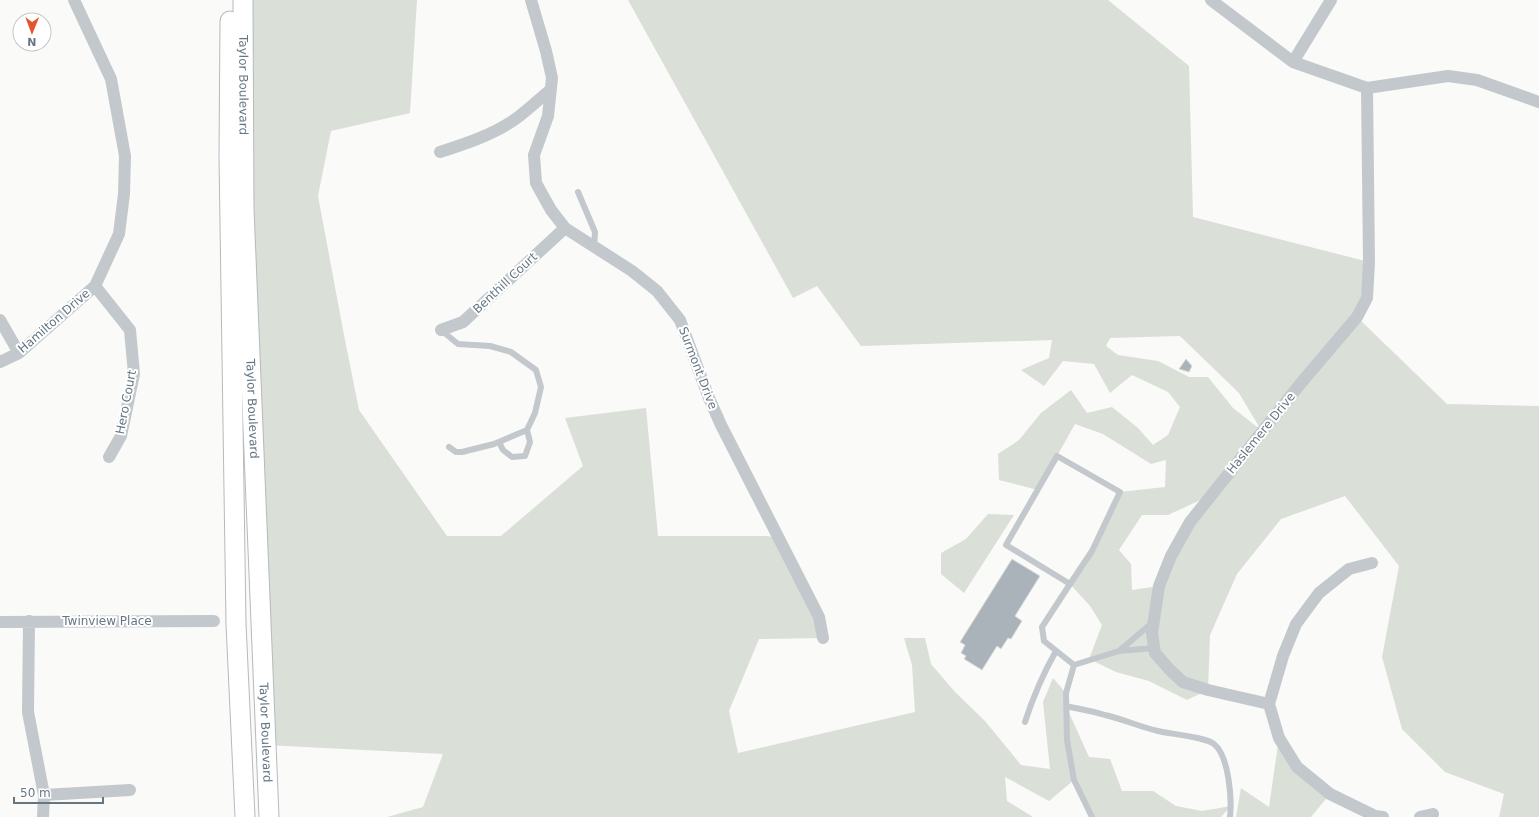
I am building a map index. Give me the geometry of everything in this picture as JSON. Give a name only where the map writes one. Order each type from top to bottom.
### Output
[{"type":"main road","name":"Taylor Boulevard","points":[[231,0],[229,156],[236,624],[245,817]]},
{"type":"main road","name":"Taylor Boulevard","points":[[243,0],[244,209],[269,817]]},
{"type":"street","name":"Hamilton Drive","points":[[0,362],[19,353],[95,286],[119,234],[124,194],[126,156],[112,79],[74,0]]},
{"type":"street","name":"Surmont Drive","points":[[531,0],[546,51],[552,78],[548,116],[534,155],[536,184],[551,210],[565,228],[632,271],[657,291],[680,320],[709,398],[724,432],[819,617],[823,638]]},
{"type":"street","points":[[1211,0],[1293,62],[1367,88],[1448,76],[1477,80],[1539,102]]},
{"type":"street","points":[[1293,62],[1331,0]]},
{"type":"street","name":"Haslemere Drive","points":[[1154,648],[1152,633],[1159,586],[1171,556],[1190,522],[1301,383],[1357,317],[1367,298],[1369,262],[1367,88]]},
{"type":"street","points":[[440,152],[461,145],[503,126],[513,120],[550,90]]},
{"type":"street","name":"Benthill Court","points":[[440,330],[463,322],[565,228]]},
{"type":"street","name":"Hero Court","points":[[95,286],[130,330],[133,359],[134,374],[121,436],[109,457]]},
{"type":"street","points":[[0,320],[19,353]]},
{"type":"street","points":[[1372,563],[1349,569],[1319,593],[1296,624],[1282,656],[1269,704],[1279,738],[1297,767],[1330,794],[1375,816],[1383,817]]},
{"type":"street","name":"Twinview Place","points":[[0,622],[214,621]]},
{"type":"street","points":[[29,622],[28,712],[44,795],[43,817]]},
{"type":"street","points":[[1154,648],[1155,653],[1183,682],[1208,690],[1269,704]]},
{"type":"street","points":[[44,795],[130,790]]},
{"type":"street","points":[[1420,817],[1433,814]]},
{"type":"lane","points":[[578,192],[594,232],[594,247]]},
{"type":"lane","points":[[440,330],[458,344],[490,346],[511,352],[536,370],[541,387],[535,413],[527,430],[530,442],[525,456],[512,457],[502,450],[499,442]]},
{"type":"lane","points":[[449,447],[456,452],[462,452],[499,442],[527,430]]},
{"type":"lane","points":[[1070,584],[1006,545],[1057,456],[1120,492],[1092,551],[1042,627],[1044,641],[1074,665]]},
{"type":"lane","points":[[1119,651],[1154,621]]},
{"type":"lane","points":[[1074,665],[1119,651],[1154,648]]},
{"type":"lane","points":[[1025,722],[1034,694],[1047,666],[1056,652]]},
{"type":"lane","points":[[1074,665],[1066,694],[1067,740],[1074,780],[1092,817]]},
{"type":"lane","points":[[1066,706],[1106,715],[1157,731],[1201,739],[1214,743],[1221,753],[1227,775],[1231,806],[1230,817]]},
{"type":"shaded area","points":[[243,0],[417,0],[410,113],[331,131],[318,196],[359,410],[447,536],[501,536],[583,466],[565,418],[646,408],[658,536],[766,536],[779,538],[823,638],[759,639],[729,711],[738,753],[915,712],[912,665],[904,638],[925,638],[931,664],[955,692],[985,721],[1021,765],[1050,769],[1043,702],[1053,678],[1066,693],[1066,706],[1089,757],[1110,759],[1122,791],[1153,791],[1176,806],[1202,811],[1231,806],[1221,817],[1092,817],[1074,780],[1049,801],[1005,777],[1007,801],[1033,817],[387,817],[423,807],[443,754],[266,745]]},
{"type":"shaded area","points":[[628,0],[1108,0],[1189,66],[1193,217],[1369,262],[1357,317],[1447,404],[1539,406],[1539,817],[1499,817],[1504,794],[1445,772],[1402,729],[1382,657],[1399,566],[1345,496],[1281,519],[1237,574],[1210,635],[1208,690],[1187,700],[1149,681],[1116,672],[1089,659],[1102,625],[1090,606],[1070,584],[1092,551],[1120,492],[1165,487],[1166,460],[1151,464],[1103,434],[1075,424],[1038,490],[999,480],[998,454],[1019,440],[1041,413],[1071,390],[1087,413],[1112,407],[1138,428],[1153,445],[1168,435],[1180,407],[1168,392],[1132,375],[1110,393],[1094,364],[1063,361],[1044,386],[1021,370],[1049,358],[1052,340],[861,346],[817,286],[793,298]],"holes":[[[1180,336],[1239,393],[1261,430],[1233,408],[1208,377],[1189,377],[1158,361],[1118,355],[1106,346],[1110,338]],[[1209,496],[1159,586],[1132,590],[1131,564],[1119,550],[1142,515],[1168,515]]]},
{"type":"shaded area","points":[[988,514],[1014,515],[964,593],[941,574],[941,553],[966,539]]},
{"type":"shaded area","points":[[1279,738],[1297,767],[1330,794],[1311,817],[1236,817],[1241,788],[1269,807]]},
{"type":"building","points":[[1186,359],[1192,366],[1189,372],[1179,369]]},
{"type":"building","points":[[1012,559],[1040,576],[1015,616],[1022,621],[1011,639],[1008,638],[1001,649],[997,646],[982,670],[964,659],[966,656],[961,653],[965,645],[960,642]]}]
